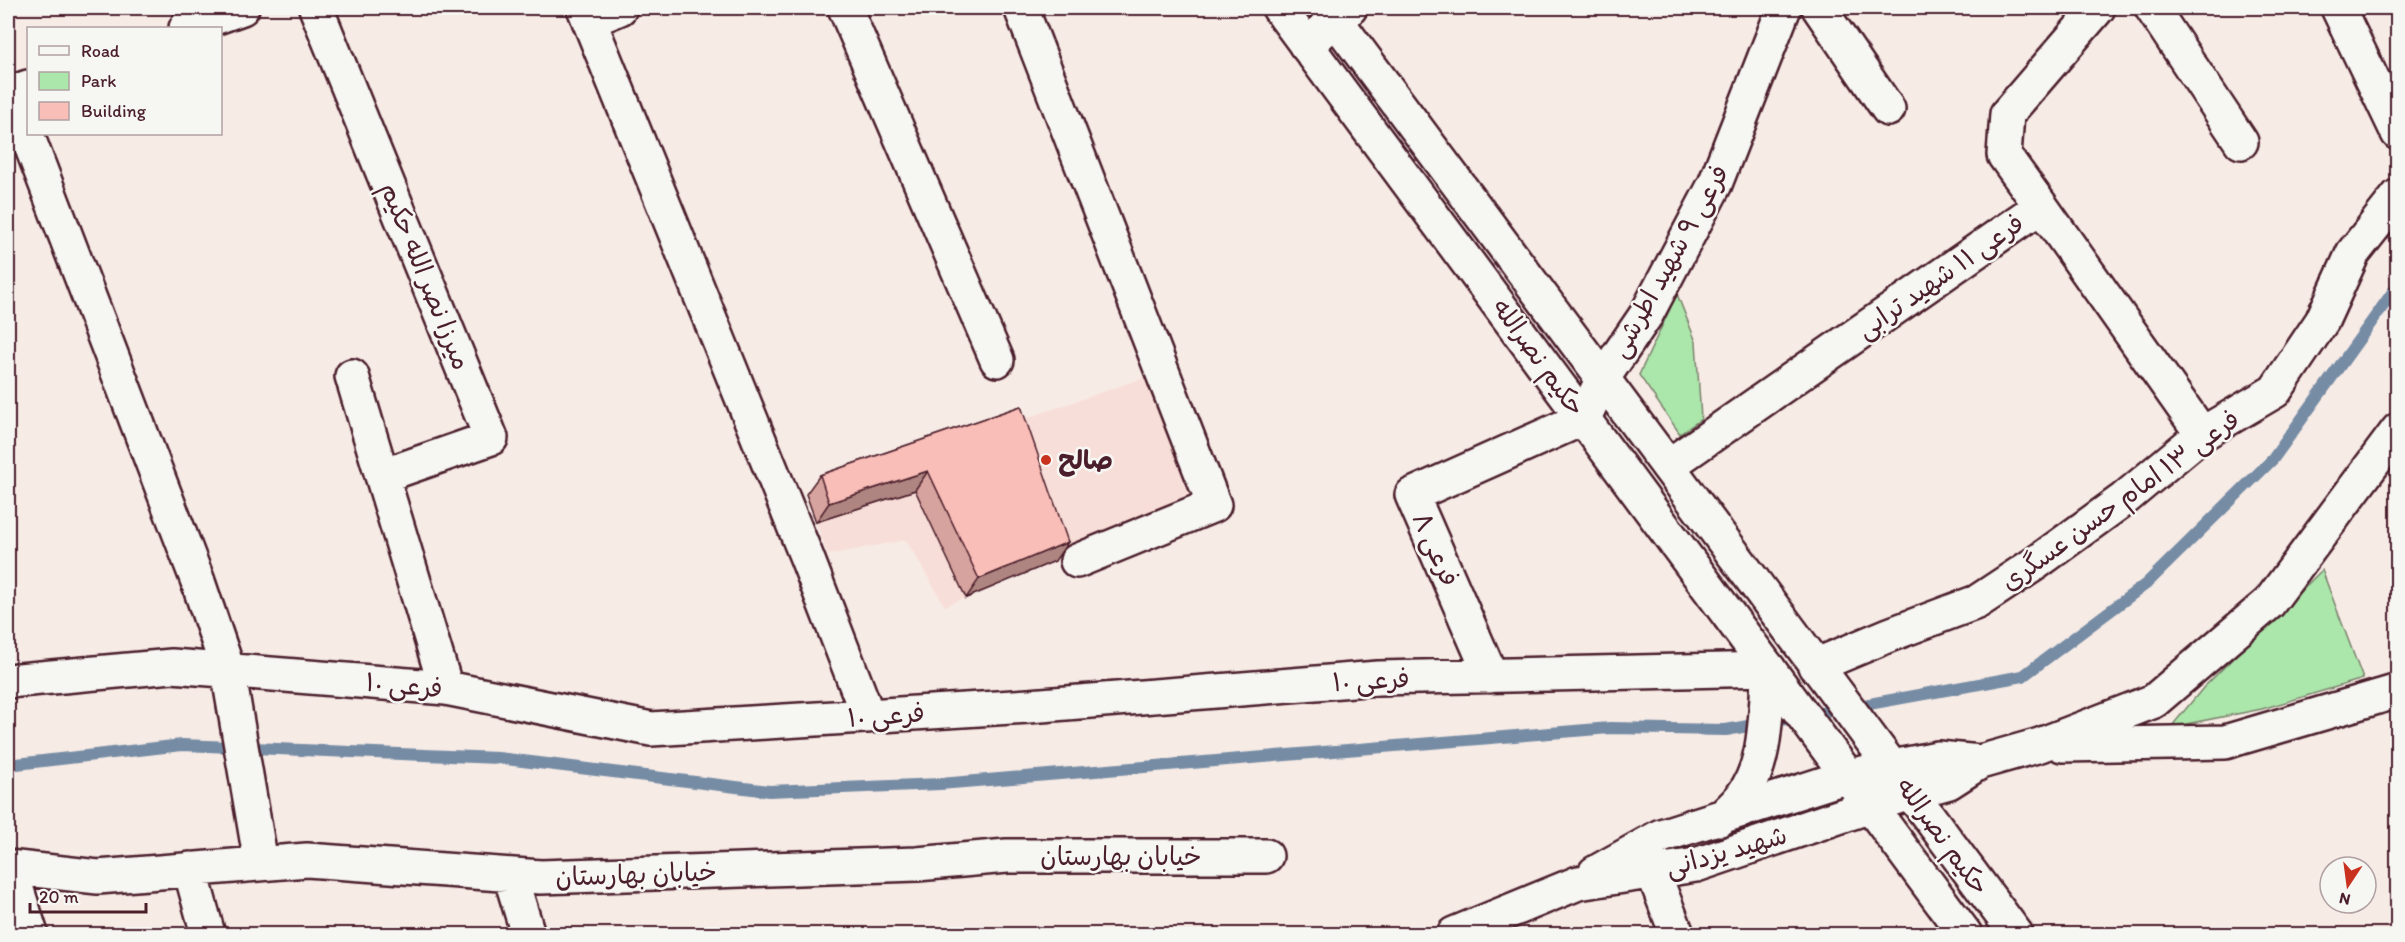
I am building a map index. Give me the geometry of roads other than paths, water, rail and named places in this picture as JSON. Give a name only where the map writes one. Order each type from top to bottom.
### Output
[{"type":"street","points":[[189,27],[242,8]]},
{"type":"street","name":"میرزا نصر الله حکیم","points":[[316,8],[491,438],[382,476]]},
{"type":"street","points":[[620,8],[586,14],[868,716]]},
{"type":"street","points":[[845,8],[997,360]]},
{"type":"street","points":[[1021,8],[1214,505],[1077,561]]},
{"type":"street","name":"حکیم نصرالله","points":[[1279,8],[1965,934]]},
{"type":"street","name":"فرعی ۹ شهید اطرشی","points":[[1584,418],[1603,378],[1646,315],[1715,184],[1784,8]]},
{"type":"street","points":[[1819,8],[1888,109]]},
{"type":"street","name":"فرعی ۱۱ شهید ترابی","points":[[1668,466],[2041,206],[2004,155],[2007,114],[2098,8]]},
{"type":"street","points":[[2152,8],[2241,142]]},
{"type":"street","points":[[2338,8],[2397,133]]},
{"type":"street","points":[[1306,45],[1338,12]]},
{"type":"street","name":"حکیم نصرالله","points":[[1338,12],[1603,378],[1868,738],[2016,934]]},
{"type":"street","points":[[27,87],[11,93],[27,135]]},
{"type":"street","points":[[27,135],[197,579],[230,681],[261,863]]},
{"type":"street","name":"فرعی ۱۳ امام حسن عسگری","points":[[1815,666],[1888,635],[1977,602],[2036,563],[2124,499],[2202,434],[2275,391],[2322,321],[2353,253],[2397,196]]},
{"type":"street","points":[[2041,206],[2202,434]]},
{"type":"street","points":[[352,376],[446,688]]},
{"type":"street","name":"فرعی ۸","points":[[1491,676],[1412,495],[1584,418]]},
{"type":"street","points":[[1454,934],[1578,883],[1661,836],[1720,819],[1848,776],[1891,766],[1938,758],[1980,762],[2040,745],[2154,701],[2269,603],[2397,430]]},
{"type":"street","name":"فرعی ۱۰","points":[[8,681],[171,666],[230,681],[446,688],[651,729],[868,716],[1378,678],[1769,669]]},
{"type":"street","points":[[1720,819],[1744,794],[1756,769],[1762,739],[1769,669]]},
{"type":"street","points":[[2040,745],[2225,742],[2397,691]]},
{"type":"street","name":"شهید یزدانی","points":[[1578,883],[1696,865],[1909,793],[1949,782],[1980,762]]},
{"type":"street","name":"خیابان بهارستان","points":[[9,867],[98,877],[307,860],[541,878],[917,864],[1007,856],[1266,856]]},
{"type":"street","points":[[9,867],[31,934]]},
{"type":"street","points":[[190,869],[208,934]]},
{"type":"street","points":[[1653,872],[1677,934]]},
{"type":"street","points":[[510,875],[528,934]]},
{"type":"waterway","points":[[8,765],[182,745],[498,758],[769,791],[940,784],[1610,728],[1726,730],[2023,676],[2146,584],[2273,459],[2398,285]]},
{"type":"place","name":"صالح","points":[[1046,460]]}]
